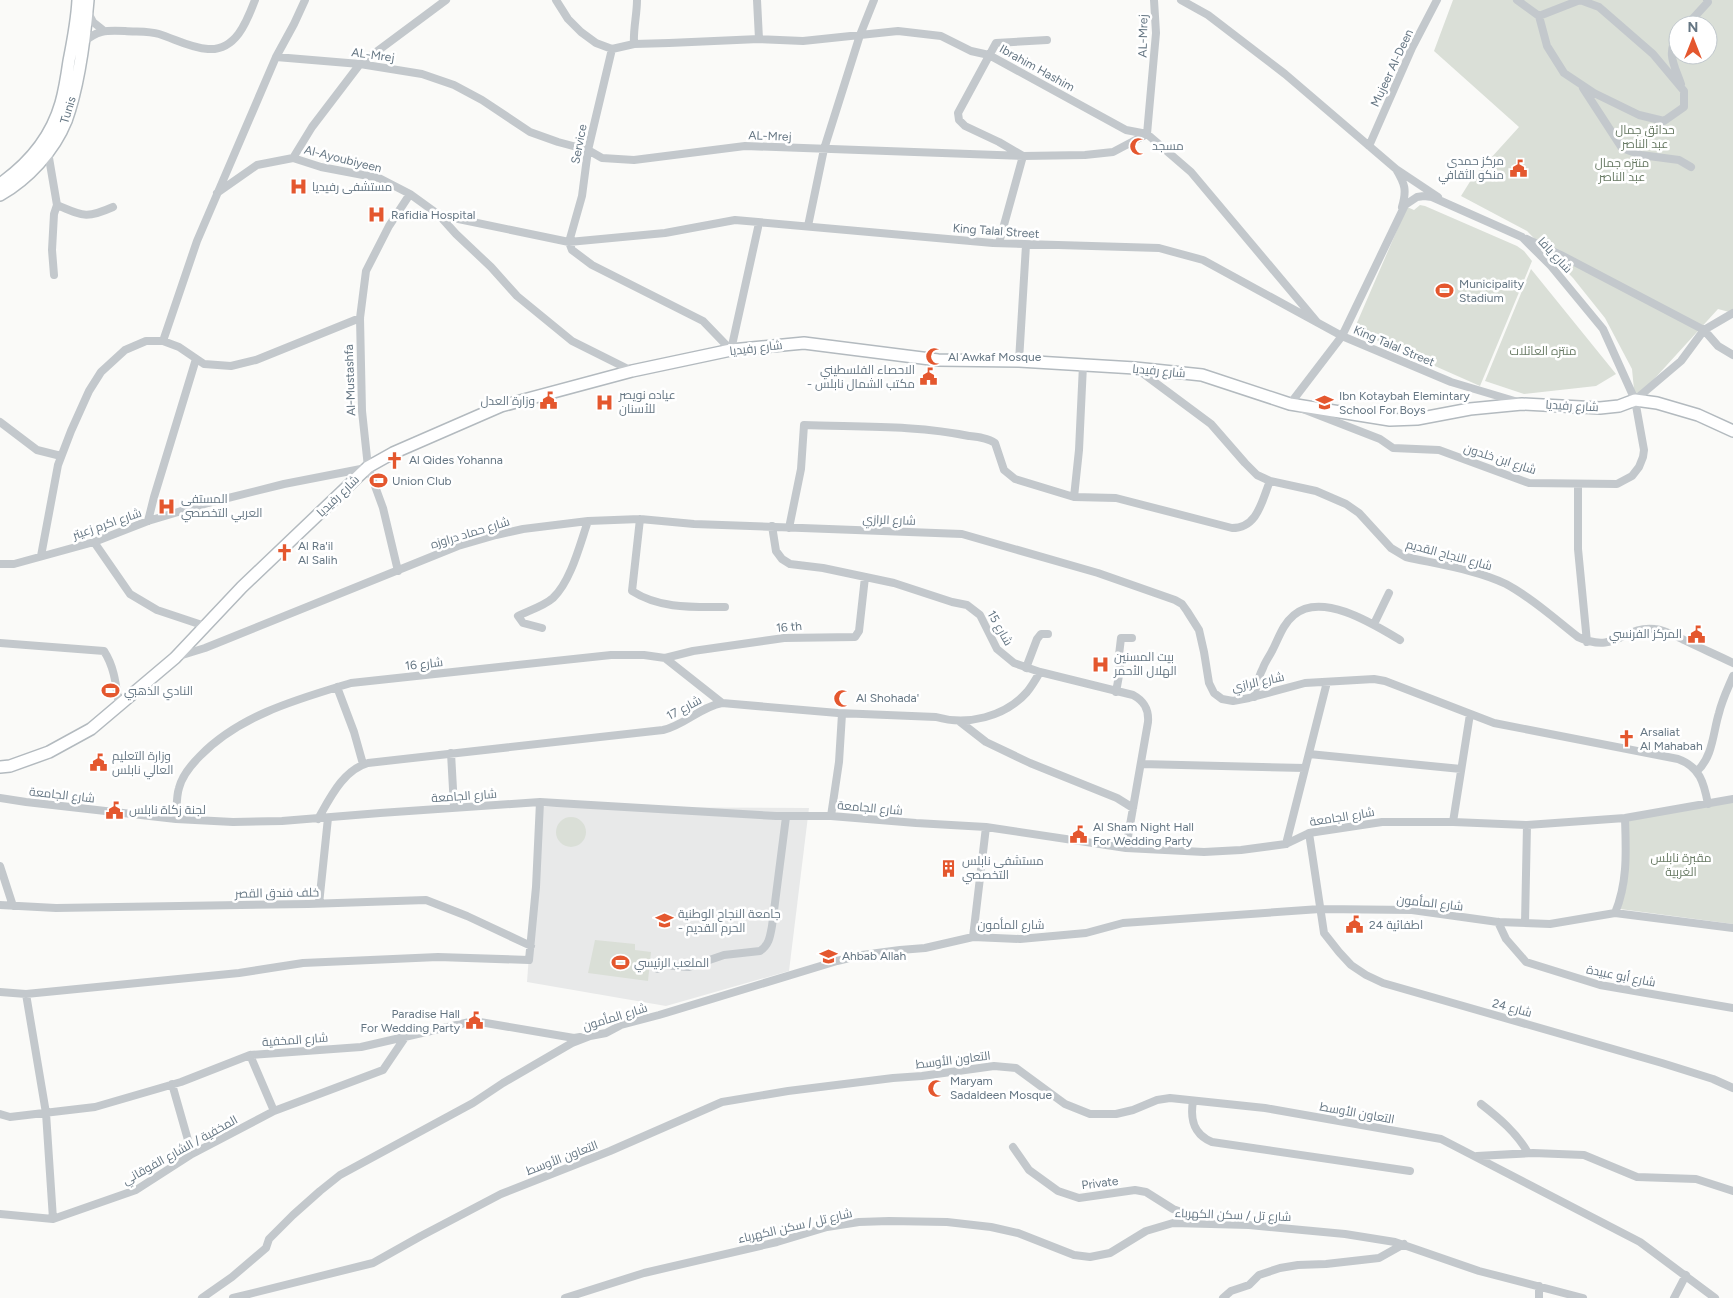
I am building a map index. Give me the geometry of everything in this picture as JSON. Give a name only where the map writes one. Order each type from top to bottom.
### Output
[{"type":"main road","points":[[0,184],[25,165],[37,151],[55,120],[62,101],[77,19],[78,0]]},
{"type":"main road","name":"Tunis","points":[[0,195],[27,174],[56,141],[72,102],[88,5]]},
{"type":"main road","name":"شارع رفيديا","points":[[0,768],[49,752],[91,729],[164,665],[175,658],[242,587],[368,467],[393,453],[501,406],[632,371],[731,350],[804,343],[938,360],[1019,361],[1202,374],[1290,404],[1390,420],[1417,419],[1470,409],[1522,404],[1600,408],[1619,406],[1635,400]]},
{"type":"main road","points":[[1635,400],[1657,403],[1698,415],[1733,431]]},
{"type":"street","points":[[82,43],[104,30],[157,34],[198,47],[217,48],[239,34],[255,0]]},
{"type":"street","points":[[163,341],[196,241],[276,57],[305,0]]},
{"type":"street","name":"Al-Ayoubiyeen","points":[[446,0],[360,64],[312,127],[293,158],[321,167],[379,178],[410,194],[439,215],[517,296],[572,341],[632,371]]},
{"type":"street","points":[[556,0],[568,19],[581,32],[596,43],[612,50]]},
{"type":"street","points":[[634,44],[633,31],[637,0]]},
{"type":"street","points":[[757,0],[759,39]]},
{"type":"street","points":[[808,226],[824,149],[860,35],[874,0]]},
{"type":"street","name":"AL-Mrej","points":[[276,57],[360,64],[422,74],[454,85],[482,100],[530,132],[588,150],[602,158],[634,160],[745,146],[1024,156],[1085,155],[1113,152],[1147,134],[1156,33],[1154,0]]},
{"type":"street","points":[[1181,0],[1208,15],[1285,74],[1396,169],[1452,206]]},
{"type":"street","name":"Mujeer Al-Deen","points":[[1369,146],[1412,48],[1437,0]]},
{"type":"street","points":[[1517,0],[1539,16],[1547,46],[1564,74],[1594,93],[1639,115],[1664,120],[1684,107],[1684,91],[1674,65]]},
{"type":"street","points":[[1539,16],[1580,0],[1599,7],[1653,54],[1684,91]]},
{"type":"street","points":[[1696,15],[1708,2],[1707,0]]},
{"type":"street","points":[[88,5],[93,22],[104,30]]},
{"type":"street","name":"Ibrahim Hashim","points":[[612,50],[634,44],[759,39],[802,41],[898,31],[941,36],[971,51],[990,55],[1126,130],[1147,134],[1191,172],[1320,325]]},
{"type":"street","points":[[999,243],[1024,156],[964,126],[959,120],[958,114],[996,42],[1047,40]]},
{"type":"street","name":"Service","points":[[568,242],[582,196],[588,150],[612,50]]},
{"type":"street","points":[[1580,84],[1622,148],[1641,155],[1679,160],[1691,168]]},
{"type":"street","points":[[48,152],[57,205],[54,214],[52,250],[54,275]]},
{"type":"street","points":[[217,193],[257,165],[293,158]]},
{"type":"street","points":[[1290,404],[1342,336],[1402,208],[1405,186],[1404,180],[1396,169]]},
{"type":"street","name":"Al-Mustashfa","points":[[398,571],[383,508],[368,467],[362,411],[360,318],[366,272],[389,226],[410,194]]},
{"type":"street","name":"شارع يافا","points":[[1402,208],[1417,197],[1432,197],[1522,237],[1551,266],[1603,329],[1635,400]]},
{"type":"street","points":[[57,205],[79,214],[93,215],[113,207]]},
{"type":"street","name":"King Talal Street","points":[[439,215],[568,242],[665,232],[735,220],[1026,245],[1159,248],[1203,260],[1342,336],[1452,382],[1522,404]]},
{"type":"street","points":[[731,350],[759,223]]},
{"type":"street","points":[[1522,237],[1561,255],[1704,330],[1718,346],[1733,355]]},
{"type":"street","points":[[568,242],[572,250],[592,265],[703,321],[731,350]]},
{"type":"street","points":[[1019,361],[1026,245]]},
{"type":"street","points":[[1635,400],[1681,361],[1704,330],[1733,313]]},
{"type":"street","points":[[42,556],[58,465],[88,391],[101,372],[132,346],[146,341],[163,341],[179,347],[204,364],[222,366],[248,363],[360,318]]},
{"type":"street","points":[[148,521],[196,359]]},
{"type":"street","points":[[1074,496],[1079,450],[1083,365]]},
{"type":"street","name":"شارع النجاح القديم","points":[[1135,368],[1212,424],[1251,470],[1270,481],[1316,491],[1346,504],[1359,513],[1391,548],[1406,557],[1486,576],[1506,584],[1587,642]]},
{"type":"street","name":"شارع ابن خلدون","points":[[1290,404],[1380,439],[1393,448],[1439,450],[1529,483],[1617,484],[1628,480],[1642,462],[1644,450],[1635,400]]},
{"type":"street","points":[[0,422],[37,450],[61,456]]},
{"type":"street","points":[[789,528],[801,469],[804,425],[896,428],[956,433],[987,439],[998,447],[1004,470],[1011,476],[1040,488],[1074,496],[1116,498],[1232,528],[1247,525],[1254,519],[1270,481]]},
{"type":"street","name":"شارع اكرم زعيتر","points":[[0,564],[14,564],[94,542],[148,521],[208,503],[284,484],[368,467]]},
{"type":"street","points":[[1578,484],[1578,549],[1587,642],[1597,644],[1610,643],[1635,631],[1655,629],[1668,632],[1733,663]]},
{"type":"street","points":[[640,519],[632,591],[644,598],[686,608],[725,606]]},
{"type":"street","name":"شارع حماد دراوزه","points":[[175,658],[205,648],[444,552],[496,535],[553,524],[588,520],[640,519],[694,524],[789,528]]},
{"type":"street","points":[[542,628],[523,622],[518,616],[552,599],[562,586],[575,558],[588,520]]},
{"type":"street","name":"شارع 15","points":[[772,526],[776,551],[782,559],[790,564],[823,568],[894,583],[952,602],[962,603],[972,608],[984,620],[992,642],[1002,654],[1014,663],[1040,672],[1133,695],[1141,700],[1147,708],[1148,722],[1126,848]]},
{"type":"street","name":"شارع الرازي","points":[[789,528],[962,534],[1098,573],[1169,597],[1182,604],[1199,630],[1209,683],[1214,693],[1222,699],[1233,701],[1254,697],[1305,683],[1380,680],[1494,723],[1678,758],[1697,771]]},
{"type":"street","points":[[94,542],[130,594],[157,610],[205,626]]},
{"type":"street","name":"16 th","points":[[665,658],[693,651],[784,638],[856,637],[865,577]]},
{"type":"street","points":[[1374,624],[1389,593]]},
{"type":"street","points":[[1254,697],[1262,668],[1283,627],[1294,614],[1304,609],[1318,607],[1346,612],[1374,624],[1400,640]]},
{"type":"street","points":[[1026,668],[1037,639],[1041,634],[1048,634]]},
{"type":"street","points":[[1116,692],[1120,670],[1121,638],[1132,638]]},
{"type":"street","points":[[0,643],[104,651],[111,661],[114,672],[119,706]]},
{"type":"street","name":"شارع 16","points":[[176,819],[178,788],[189,767],[213,743],[241,724],[276,708],[338,687],[351,683],[611,655],[644,655],[665,658]]},
{"type":"street","points":[[665,658],[722,704]]},
{"type":"street","name":"شارع 17","points":[[363,764],[663,730],[678,726],[710,707],[722,704],[959,721],[989,717],[1008,707],[1026,693],[1040,672]]},
{"type":"street","points":[[1708,804],[1703,782],[1697,771],[1704,765],[1713,740],[1718,714],[1733,676]]},
{"type":"street","points":[[1286,844],[1327,682]]},
{"type":"street","points":[[318,819],[337,786],[363,764],[338,687]]},
{"type":"street","points":[[831,816],[839,762],[842,714]]},
{"type":"street","points":[[1453,822],[1470,714]]},
{"type":"street","points":[[959,721],[986,742],[1030,763],[1117,798],[1133,808]]},
{"type":"street","points":[[451,753],[454,807]]},
{"type":"street","points":[[1309,754],[1461,769]]},
{"type":"street","points":[[1141,764],[1305,768]]},
{"type":"street","name":"شارع الجامعة","points":[[0,798],[176,819],[233,822],[318,819],[454,807],[540,802],[786,817],[831,816],[916,824],[986,827],[1126,848],[1204,852],[1286,844],[1309,833],[1382,822],[1527,825],[1625,818],[1733,799]]},
{"type":"street","points":[[0,992],[26,994],[203,977],[303,963],[438,957],[529,960],[536,887],[540,802]]},
{"type":"street","points":[[658,969],[658,965],[689,967],[724,955],[756,952],[766,947],[769,943],[772,926],[786,817]]},
{"type":"street","points":[[319,904],[328,818]]},
{"type":"street","points":[[1615,913],[1622,896],[1627,857],[1625,818]]},
{"type":"street","points":[[1525,923],[1527,825]]},
{"type":"street","points":[[973,937],[986,827]]},
{"type":"street","name":"شارع 24","points":[[1309,833],[1324,932],[1351,965],[1366,975],[1382,983],[1662,1063],[1713,1079],[1733,1088]]},
{"type":"street","points":[[0,866],[14,906]]},
{"type":"street","name":"خلف فندق القصر","points":[[0,905],[56,908],[319,904],[426,900],[467,916],[530,946]]},
{"type":"street","name":"شارع المأمون","points":[[202,1298],[232,1277],[266,1248],[269,1239],[301,1207],[340,1175],[473,1103],[557,1050],[590,1036],[606,1033],[621,1025],[837,961],[887,951],[925,948],[973,937],[1020,939],[1086,933],[1123,923],[1320,909],[1412,910],[1498,922],[1550,924],[1615,913],[1733,928]]},
{"type":"street","name":"شارع أبو عبيدة","points":[[1498,922],[1506,939],[1526,962],[1600,985],[1733,1008]]},
{"type":"street","points":[[26,994],[46,1113],[53,1219]]},
{"type":"street","name":"شارع المخفية","points":[[0,1114],[10,1116],[95,1107],[172,1084],[250,1055],[361,1047],[474,1021],[574,1038],[597,1035]]},
{"type":"street","name":"المخفية / الشارع الفوقاني","points":[[0,1214],[53,1219],[136,1190],[192,1154],[274,1111],[383,1070],[406,1036]]},
{"type":"street","points":[[250,1055],[274,1111]]},
{"type":"street","name":"التعاون الأوسط","points":[[233,1298],[373,1263],[502,1194],[610,1151],[722,1102],[788,1091],[994,1066],[1016,1068],[1065,1104],[1090,1114],[1107,1115],[1125,1112],[1163,1099],[1193,1101],[1265,1108],[1441,1139],[1640,1242],[1715,1298]]},
{"type":"street","points":[[172,1084],[192,1154]]},
{"type":"street","points":[[1193,1101],[1191,1114],[1193,1124],[1198,1134],[1212,1142],[1410,1171]]},
{"type":"street","points":[[1481,1104],[1508,1128],[1522,1143],[1528,1153]]},
{"type":"street","name":"Private","points":[[1013,1147],[1029,1170],[1058,1191],[1079,1198],[1135,1190],[1146,1192],[1173,1209],[1202,1220]]},
{"type":"street","points":[[1475,1156],[1528,1153],[1588,1156],[1637,1177],[1696,1179],[1733,1191]]},
{"type":"street","name":"شارع تل / سكن الكهرباء","points":[[565,1298],[616,1281],[686,1262],[777,1242],[833,1226],[868,1222],[947,1222],[986,1226],[1018,1233],[1066,1252],[1086,1257],[1110,1253],[1137,1235],[1155,1227],[1183,1222],[1249,1225],[1380,1238],[1404,1244],[1464,1266],[1583,1298]]},
{"type":"street","points":[[1223,1298],[1231,1291],[1248,1285],[1259,1275],[1280,1268],[1379,1258],[1404,1244]]},
{"type":"street","points":[[1674,1298],[1686,1275]]},
{"type":"street","points":[[1539,1286],[1539,1298]]},
{"type":"shaded area","name":"جامعة النجاح الوطنية - الحرم القديم","points":[[540,807],[809,808],[789,971],[666,1006],[527,982]]},
{"type":"green space","name":"منتزه جمال عبد الناصر","points":[[1453,0],[1733,0],[1733,313],[1718,309],[1635,400],[1632,369],[1605,318],[1573,278],[1527,231],[1461,196],[1471,180],[1519,127],[1434,51]]},
{"type":"green space","name":"Municipality Stadium","points":[[1420,205],[1517,246],[1532,261],[1480,386],[1358,332],[1356,325],[1407,207],[1414,210]]},
{"type":"green space","name":"منتزه العائلات","points":[[1531,269],[1616,374],[1596,386],[1524,394],[1485,381]]},
{"type":"green space","name":"مقبرة نابلس الغربية","points":[[1733,801],[1733,924],[1620,909],[1628,877],[1627,821]]},
{"type":"green space","points":[[571,817],[582,821],[586,832],[582,843],[571,847],[560,843],[556,832],[560,821]]},
{"type":"green space","name":"الملعب الرئيسي","points":[[595,940],[635,944],[635,950],[651,952],[648,981],[588,973]]},
{"type":"place","name":"مسجد","points":[[1138,146]]},
{"type":"place","name":"مركز حمدي منكو الثقافي","points":[[1518,168]]},
{"type":"place","name":"مستشفى رفيديا","points":[[298,187]]},
{"type":"place","name":"Rafidia Hospital","points":[[377,215]]},
{"type":"place","name":"Municipality Stadium","points":[[1445,291]]},
{"type":"place","name":"Al Awkaf Mosque","points":[[934,357]]},
{"type":"place","name":"الاحصاء الفلسطيني - مكتب الشمال نابلس","points":[[929,377]]},
{"type":"place","name":"وزارة العدل","points":[[549,401]]},
{"type":"place","name":"عياده نويصر للأسنان","points":[[605,402]]},
{"type":"place","name":"Ibn Kotaybah Elemintary School For Boys","points":[[1325,403]]},
{"type":"place","name":"Al Qides Yohanna","points":[[395,460]]},
{"type":"place","name":"Union Club","points":[[378,481]]},
{"type":"place","name":"المستفى العربي التخصصي","points":[[167,506]]},
{"type":"place","name":"Al Ra'il Al Salih","points":[[284,553]]},
{"type":"place","name":"المركز الفرنسي","points":[[1696,634]]},
{"type":"place","name":"بيت المسنين الهلال الأحمر","points":[[1100,664]]},
{"type":"place","name":"النادي الذهبي","points":[[110,691]]},
{"type":"place","name":"Al Shohada'","points":[[842,698]]},
{"type":"place","name":"Arsaliat Al Mahabah","points":[[1626,739]]},
{"type":"place","name":"وزارة التعليم العالي نابلس","points":[[98,763]]},
{"type":"place","name":"لجنة زكاة نابلس","points":[[115,810]]},
{"type":"place","name":"Al Sham Night Hall For Wedding Party","points":[[1079,834]]},
{"type":"place","name":"مستشفى نابلس التخصصي","points":[[948,868]]},
{"type":"place","name":"جامعة النجاح الوطنية - الحرم القديم","points":[[664,921]]},
{"type":"place","name":"اطفائية 24","points":[[1355,925]]},
{"type":"place","name":"Ahbab Allah","points":[[828,956]]},
{"type":"place","name":"الملعب الرئيسي","points":[[620,963]]},
{"type":"place","name":"Paradise Hall For Wedding Party","points":[[474,1021]]},
{"type":"place","name":"Maryam Sadaldeen Mosque","points":[[936,1088]]},
{"type":"park label","name":"حدائق جمال عبد الناصر","points":[[1645,137]]}]
